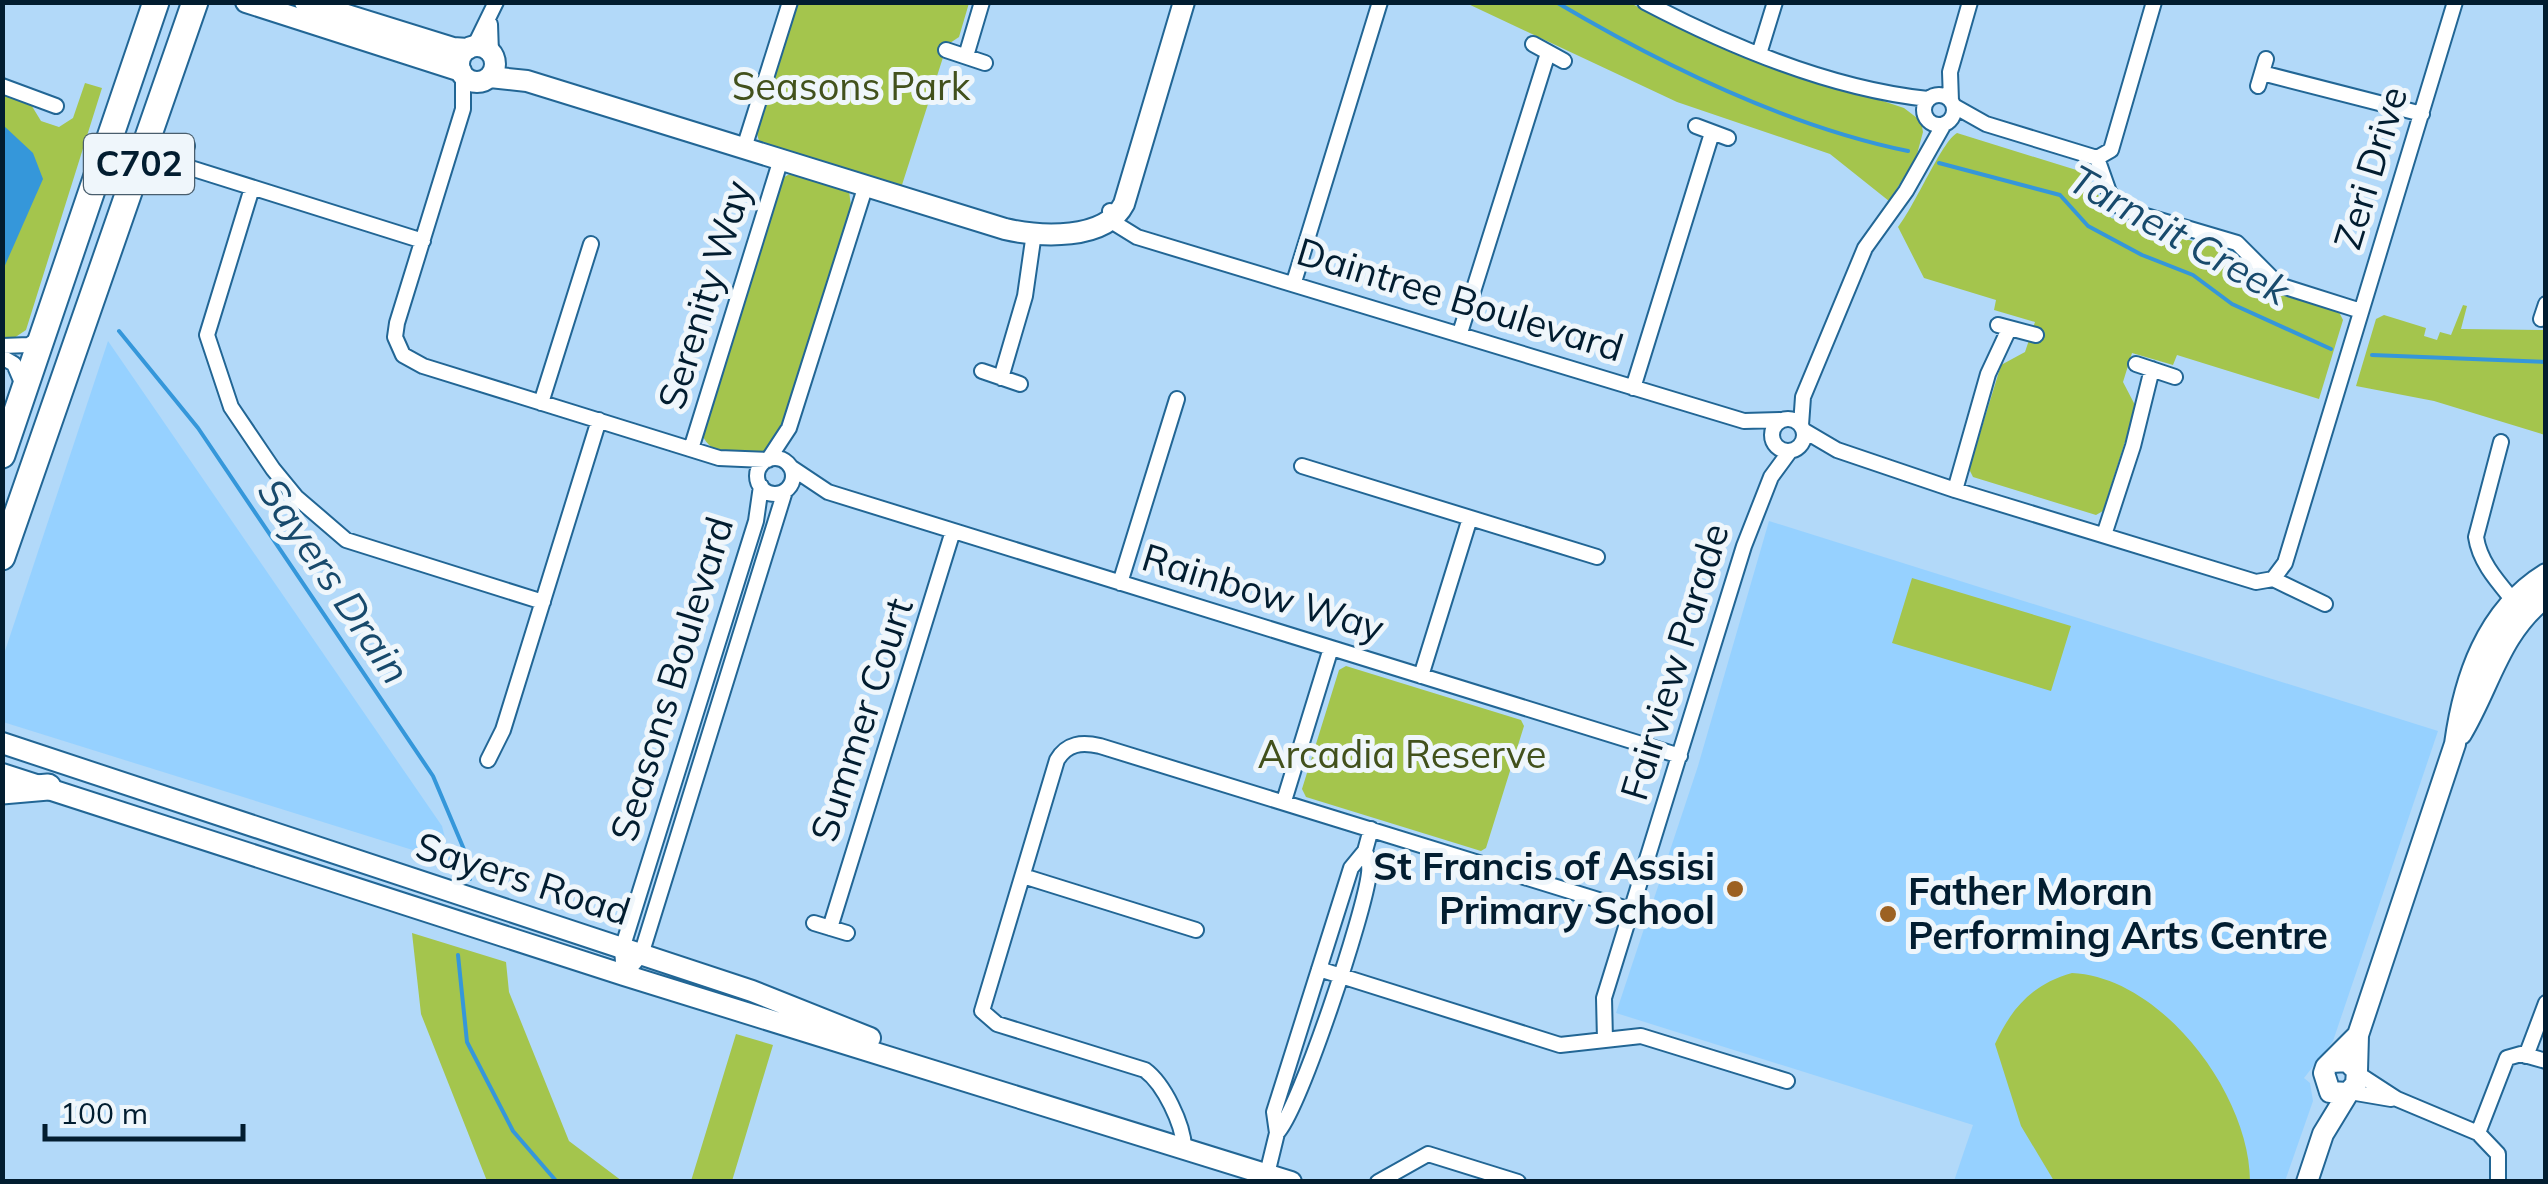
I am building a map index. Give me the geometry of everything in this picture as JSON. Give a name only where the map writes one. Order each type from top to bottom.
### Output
[{"type":"highway","name":"C702","points":[[2,455],[156,2]]},
{"type":"highway","name":"C702","points":[[2,557],[195,2]]},
{"type":"highway","points":[[2,790],[48,787]]},
{"type":"main road","points":[[246,2],[462,73],[461,56],[484,61]]},
{"type":"main road","points":[[305,2],[453,48],[527,81],[1005,229],[1034,233],[1070,230],[1114,215],[1184,2]]},
{"type":"main road","points":[[2307,1182],[2324,1134],[2353,1082],[2358,1035],[2454,744],[2460,703],[2486,633],[2520,607],[2546,574]]},
{"type":"main road","points":[[2520,607],[2546,597]]},
{"type":"main road","name":"Sayers Road","points":[[2,743],[752,991],[1016,1096]]},
{"type":"main road","name":"Sayers Road","points":[[2,774],[624,975],[1291,1182]]},
{"type":"main road","points":[[250,854],[256,826]]},
{"type":"main road","points":[[2324,1134],[2324,1073],[2358,1035]]},
{"type":"main road","points":[[2332,1062],[2347,1062],[2353,1082]]},
{"type":"main road","points":[[2326,1087],[2336,1094],[2353,1082]]},
{"type":"street","points":[[496,2],[484,61],[463,109],[396,330],[403,356],[718,458],[770,492],[786,490],[792,482],[789,428]]},
{"type":"street","points":[[744,148],[790,2]]},
{"type":"street","points":[[966,56],[982,2]]},
{"type":"street","points":[[1294,282],[1380,2]]},
{"type":"street","points":[[1645,2],[1759,54],[1891,95],[1930,97],[1952,103],[1986,124],[2096,158],[2111,150],[2154,2]]},
{"type":"street","points":[[1759,54],[1775,2]]},
{"type":"street","points":[[1970,2],[1950,72],[1952,103],[1947,123],[1925,153],[1906,192],[1865,248],[1803,397],[1782,420],[1837,450],[2256,582],[2273,579],[2325,604]]},
{"type":"street","name":"Zeri Drive","points":[[2273,579],[2285,563],[2455,2]]},
{"type":"street","points":[[1533,44],[1564,61]]},
{"type":"street","points":[[946,50],[986,63]]},
{"type":"street","points":[[1460,334],[1548,53]]},
{"type":"street","points":[[1925,153],[1930,97],[1950,72]]},
{"type":"street","points":[[2262,72],[2422,114]]},
{"type":"street","points":[[462,73],[463,109]]},
{"type":"street","points":[[2,86],[56,106]]},
{"type":"street","points":[[1891,95],[1926,118],[1986,124]]},
{"type":"street","points":[[1696,126],[1728,138]]},
{"type":"street","points":[[1633,388],[1712,133]]},
{"type":"street","points":[[174,185],[187,146]]},
{"type":"street","points":[[2096,158],[2109,192],[2122,209],[2237,244],[2279,285],[2360,311]]},
{"type":"street","name":"Serenity Way","points":[[691,449],[781,159]]},
{"type":"street","points":[[181,165],[423,241]]},
{"type":"street","points":[[760,483],[759,468],[789,428],[866,185]]},
{"type":"street","points":[[252,188],[207,335],[227,398],[273,469],[296,497],[346,540],[543,602]]},
{"type":"street","name":"Daintree Boulevard","points":[[1114,215],[1132,236],[1156,240],[1744,422],[1793,450]]},
{"type":"street","points":[[1002,378],[1025,296],[1034,233]]},
{"type":"street","points":[[541,403],[591,244]]},
{"type":"street","points":[[1956,490],[2004,327],[2036,334]]},
{"type":"street","points":[[2,346],[29,345],[44,334]]},
{"type":"street","points":[[2,357],[14,364],[25,390]]},
{"type":"street","points":[[2136,364],[2176,377]]},
{"type":"street","points":[[2104,535],[2134,446],[2152,369]]},
{"type":"street","points":[[982,372],[1020,384]]},
{"type":"street","points":[[1802,428],[1803,397]]},
{"type":"street","points":[[1120,583],[1177,399]]},
{"type":"street","points":[[488,760],[503,730],[600,420]]},
{"type":"street","name":"Daintree Boulevard","points":[[1744,422],[1782,420]]},
{"type":"street","name":"Fairview Parade","points":[[1771,477],[1772,428],[1782,420]]},
{"type":"street","name":"Fairview Parade","points":[[1605,1040],[1601,1009],[1754,516],[1771,477],[1793,450],[1802,428]]},
{"type":"street","points":[[2502,442],[2476,537],[2478,552],[2520,607]]},
{"type":"street","points":[[1793,450],[1837,450]]},
{"type":"street","points":[[718,458],[778,458],[791,467]]},
{"type":"street","points":[[1302,466],[1597,557]]},
{"type":"street","name":"Rainbow Way","points":[[791,467],[828,492]]},
{"type":"street","name":"Seasons Boulevard","points":[[632,952],[756,522],[760,483]]},
{"type":"street","name":"Rainbow Way","points":[[786,490],[828,492],[1680,756]]},
{"type":"street","name":"Seasons Boulevard","points":[[624,975],[786,490]]},
{"type":"street","points":[[1421,676],[1470,518]]},
{"type":"street","name":"Summer Court","points":[[830,928],[953,530]]},
{"type":"street","points":[[1284,801],[1332,648]]},
{"type":"street","points":[[1184,1147],[1184,1134],[1160,1086],[1145,1070],[997,1024],[986,1016],[983,998],[1057,760],[1071,746],[1084,742],[1100,746],[1631,910]]},
{"type":"street","points":[[1267,1174],[1277,1133],[1274,1112],[1351,868],[1365,851],[1371,829]]},
{"type":"street","points":[[1277,1133],[1293,1111],[1339,976],[1370,872],[1365,851]]},
{"type":"street","points":[[1023,876],[1196,930]]},
{"type":"street","points":[[814,923],[847,932]]},
{"type":"street","points":[[1319,969],[1560,1044],[1642,1036],[1787,1081]]},
{"type":"street","points":[[2537,1059],[2546,1002]]},
{"type":"street","points":[[2537,1059],[2546,1042]]},
{"type":"street","points":[[2478,1133],[2504,1060],[2512,1055],[2537,1059]]},
{"type":"street","points":[[2353,1082],[2478,1133],[2498,1154],[2498,1182]]},
{"type":"street","points":[[1378,1182],[1428,1154],[1518,1182]]},
{"type":"shaded area","points":[[3,125],[33,153],[43,179],[3,270]]},
{"type":"shaded area","points":[[108,341],[442,826],[451,862],[3,722],[3,657]]},
{"type":"shaded area","points":[[1769,521],[2438,731],[2333,1041],[2304,1078],[2310,1083],[2313,1101],[2285,1181],[1954,1181],[1973,1125],[1616,1013],[1698,766]]},
{"type":"green space","name":"Seasons Park","points":[[795,3],[969,3],[959,37],[947,45],[901,188],[759,141],[756,130]]},
{"type":"green space","points":[[1466,3],[1630,3],[1723,48],[1904,108],[1921,121],[1923,132],[1916,158],[1889,201],[1830,154],[1677,102]]},
{"type":"green space","points":[[85,83],[102,88],[26,330],[11,340],[2,340],[2,92],[30,103],[41,121],[59,127],[73,118]]},
{"type":"green space","points":[[1957,133],[2086,173],[2111,218],[2235,253],[2252,286],[2339,312],[2343,320],[2319,399],[2177,355],[2173,365],[2132,353],[2123,382],[2136,407],[2103,511],[2096,515],[1973,477],[1969,469],[2001,365],[2025,352],[2035,322],[1994,310],[1996,300],[1924,278],[1898,227],[1944,148]]},
{"type":"green space","points":[[793,172],[849,191],[851,206],[781,431],[760,456],[726,453],[712,447],[702,434],[781,179]]},
{"type":"green space","points":[[2463,305],[2467,306],[2461,329],[2545,330],[2545,435],[2434,401],[2356,386],[2376,319],[2384,315],[2426,328],[2424,336],[2437,340],[2440,332],[2451,335]]},
{"type":"green space","points":[[1912,578],[2071,626],[2051,691],[1892,643]]},
{"type":"green space","name":"Arcadia Reserve","points":[[1346,666],[1521,720],[1524,726],[1486,848],[1481,851],[1306,797],[1302,789],[1339,670]]},
{"type":"green space","points":[[412,933],[506,962],[509,992],[569,1141],[622,1181],[487,1181],[421,1014]]},
{"type":"green space","points":[[2072,973],[2105,980],[2138,995],[2195,1046],[2235,1113],[2246,1148],[2250,1181],[2054,1181],[2021,1126],[1995,1044],[2025,999]]},
{"type":"green space","points":[[736,1034],[773,1045],[732,1181],[691,1181]]},
{"type":"waterway","name":"Tarneit Creek","points":[[1556,2],[1639,49],[1771,110],[1908,151]]},
{"type":"waterway","name":"Tarneit Creek","points":[[1939,163],[2060,195],[2088,226],[2142,255],[2193,275],[2232,304],[2331,349]]},
{"type":"waterway","name":"Sayers Drain","points":[[119,331],[198,428],[433,776],[471,866],[470,879]]},
{"type":"waterway","name":"Tarneit Creek","points":[[2372,355],[2546,362]]},
{"type":"waterway","name":"Sayers Drain","points":[[458,955],[467,1042],[513,1131],[557,1182]]},
{"type":"place","name":"St Francis of Assisi Primary School","points":[[1735,889]]},
{"type":"place","name":"Father Moran Performing Arts Centre","points":[[1888,914]]}]
